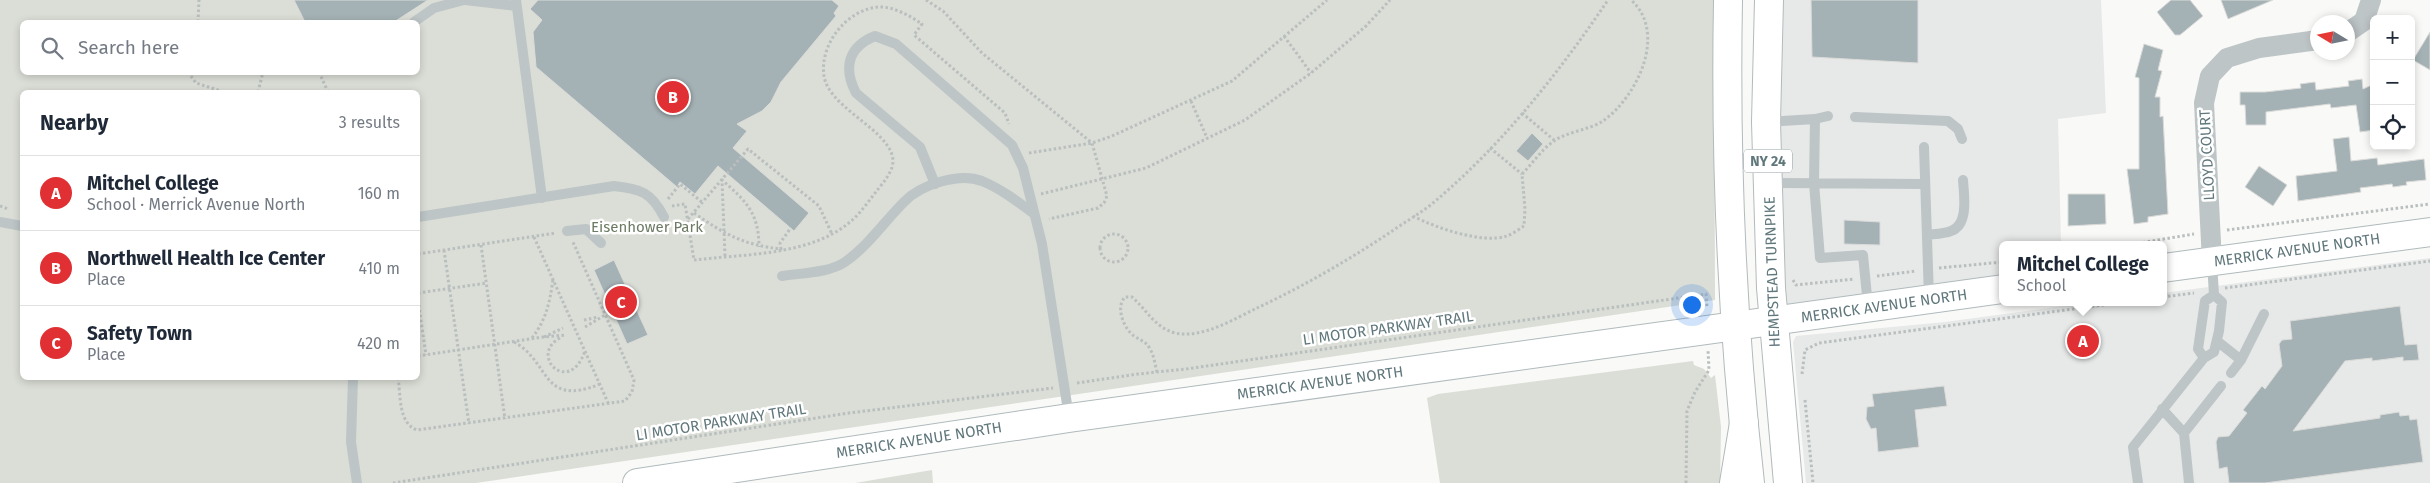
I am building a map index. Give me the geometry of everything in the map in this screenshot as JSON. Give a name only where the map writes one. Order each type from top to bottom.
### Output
[{"type":"main road","name":"NY 24","points":[[1728,0],[1728,183],[1736,327],[1750,483]]},
{"type":"main road","name":"HEMPSTEAD TURNPIKE","points":[[1769,0],[1766,122],[1773,322],[1788,483]]},
{"type":"main road","name":"MERRICK AVENUE NORTH","points":[[2167,268],[2430,232]]},
{"type":"main road","name":"MERRICK AVENUE NORTH","points":[[637,483],[1069,418],[1999,290]]},
{"type":"main road","points":[[1734,483],[1744,423]]},
{"type":"street","points":[[2355,27],[2364,21],[2372,0]]},
{"type":"street","name":"LLOYD COURT","points":[[2212,262],[2204,102],[2210,76],[2228,58],[2259,48],[2310,41]]},
{"type":"lane","points":[[417,20],[434,8],[465,0],[516,3],[542,198]]},
{"type":"lane","points":[[935,184],[920,147],[856,93],[851,83],[849,72],[853,50],[864,41],[875,36],[896,44],[1012,145],[1023,168],[1042,244],[1069,418]]},
{"type":"lane","points":[[1766,122],[1815,119],[1828,116]]},
{"type":"lane","points":[[1855,117],[1948,121],[1958,129],[1962,139]]},
{"type":"lane","points":[[1815,119],[1814,183],[1820,258],[1863,255],[1868,309]]},
{"type":"lane","points":[[1924,147],[1930,300]]},
{"type":"lane","points":[[782,276],[818,270],[843,263],[861,249],[905,200],[926,186],[952,180],[980,180],[1008,195],[1033,213]]},
{"type":"lane","points":[[1927,235],[1953,231],[1962,221],[1964,205],[1963,180]]},
{"type":"lane","points":[[1768,183],[1925,184]]},
{"type":"lane","points":[[420,218],[614,186],[638,189],[656,201],[664,217]]},
{"type":"lane","points":[[0,222],[20,226]]},
{"type":"lane","points":[[567,231],[586,229],[601,243]]},
{"type":"lane","points":[[2138,483],[2133,446],[2204,358],[2214,352],[2218,341],[2222,302],[2214,292],[2212,262]]},
{"type":"lane","points":[[2204,358],[2198,349],[2205,301],[2214,292]]},
{"type":"lane","points":[[2231,373],[2241,360],[2264,314]]},
{"type":"lane","points":[[2218,341],[2241,360]]},
{"type":"lane","points":[[353,380],[351,442],[357,483]]},
{"type":"lane","points":[[2184,433],[2221,386]]},
{"type":"lane","points":[[2162,409],[2184,433],[2189,483]]},
{"type":"path","points":[[198,20],[199,0]]},
{"type":"path","points":[[926,0],[944,11],[982,53],[1092,143],[1104,179],[1107,196],[1104,203],[1098,208],[1046,219]]},
{"type":"path","points":[[1026,146],[1029,153],[1092,143],[1191,101],[1232,80],[1327,0]]},
{"type":"path","points":[[1038,195],[1146,168],[1245,120],[1311,73],[1366,26],[1390,0]]},
{"type":"path","points":[[1157,372],[1151,350],[1144,341],[1133,336],[1123,321],[1120,305],[1125,297],[1132,298],[1147,316],[1160,327],[1176,333],[1194,333],[1215,328],[1292,292],[1378,241],[1432,204],[1490,148],[1522,113],[1577,44],[1608,0]]},
{"type":"path","points":[[1522,174],[1554,140],[1601,122],[1620,107],[1642,72],[1648,31],[1642,9],[1632,0]]},
{"type":"path","points":[[665,193],[672,206],[685,204],[694,260],[814,243],[850,222],[892,172],[894,156],[886,143],[834,96],[824,76],[827,51],[836,33],[848,19],[860,11],[880,7],[908,15],[922,24],[914,35],[1005,113],[1012,128]]},
{"type":"path","points":[[1284,36],[1311,73]]},
{"type":"path","points":[[190,75],[196,83],[218,90]]},
{"type":"path","points":[[258,90],[262,75]]},
{"type":"path","points":[[320,75],[327,90]]},
{"type":"path","points":[[1191,101],[1207,138]]},
{"type":"path","points":[[1522,113],[1554,140]]},
{"type":"path","points":[[1413,216],[1456,232],[1488,238],[1507,236],[1524,226],[1525,209],[1522,174],[1490,148]]},
{"type":"path","points":[[688,220],[748,149],[819,206],[832,234]]},
{"type":"path","points":[[722,180],[725,256]]},
{"type":"path","points":[[722,180],[744,199],[753,212],[759,247]]},
{"type":"path","points":[[668,199],[680,184],[703,203]]},
{"type":"path","points":[[2153,241],[2430,204]]},
{"type":"path","points":[[694,213],[724,233],[759,247],[781,249]]},
{"type":"path","points":[[781,249],[780,243],[790,229]]},
{"type":"path","points":[[398,380],[405,421],[409,427],[418,430],[609,405],[625,401],[632,392],[634,380],[567,231],[420,254]]},
{"type":"path","points":[[1112,234],[1124,238],[1128,247],[1125,256],[1112,262],[1104,258],[1100,251],[1104,238],[1112,234]]},
{"type":"path","points":[[534,237],[609,405]]},
{"type":"path","points":[[481,245],[505,419]]},
{"type":"path","points":[[444,250],[469,424]]},
{"type":"path","points":[[2167,297],[2214,292],[2430,261]]},
{"type":"path","points":[[531,339],[543,324],[550,301],[553,279]]},
{"type":"path","points":[[420,293],[487,283]]},
{"type":"path","name":"LI MOTOR PARKWAY TRAIL","points":[[1074,384],[1706,294]]},
{"type":"path","points":[[1802,375],[1804,350],[1819,343],[2096,306]]},
{"type":"path","points":[[420,314],[426,355]]},
{"type":"path","points":[[585,327],[592,325],[605,315]]},
{"type":"path","points":[[584,320],[599,318]]},
{"type":"path","points":[[543,337],[563,328]]},
{"type":"path","points":[[420,356],[543,337],[566,336]]},
{"type":"path","points":[[561,337],[550,345],[548,352],[549,361],[554,369],[562,372],[573,371],[581,364],[585,351]]},
{"type":"path","points":[[514,342],[524,348],[548,380],[560,388],[572,392],[600,384]]},
{"type":"path","points":[[1686,483],[1687,411],[1695,392],[1709,370]]},
{"type":"path","name":"LI MOTOR PARKWAY TRAIL","points":[[393,483],[849,414],[1053,388]]},
{"type":"path","points":[[1804,393],[1813,483]]},
{"type":"shaded area","points":[[1770,0],[2101,0],[2106,113],[2058,119],[2061,241],[1999,241],[1999,289],[1775,320]]},
{"type":"shaded area","points":[[2430,258],[2430,483],[1806,483],[1793,342],[1796,336],[1945,322],[2063,306],[2167,306],[2167,292]]},
{"type":"green space","name":"Eisenhower Park","points":[[0,0],[1714,0],[1715,300],[476,483],[0,483]]},
{"type":"green space","points":[[1693,361],[1694,365],[1704,369],[1711,378],[1715,375],[1721,427],[1720,483],[1440,483],[1427,398],[1438,394]]},
{"type":"green space","points":[[932,470],[933,483],[855,483]]},
{"type":"building","points":[[294,0],[428,0],[397,20],[304,20]]},
{"type":"building","points":[[538,0],[832,0],[839,6],[834,13],[836,16],[781,82],[771,102],[762,111],[737,124],[747,131],[733,148],[809,213],[794,231],[718,166],[695,194],[680,182],[677,187],[536,67],[533,32],[542,20],[530,9]]},
{"type":"building","points":[[1811,0],[1918,0],[1918,63],[1812,57]]},
{"type":"building","points":[[2171,0],[2190,0],[2203,16],[2180,35],[2175,35],[2157,12]]},
{"type":"building","points":[[2221,0],[2273,0],[2228,19]]},
{"type":"building","points":[[2430,32],[2430,70],[2415,61],[2415,57]]},
{"type":"building","points":[[2144,44],[2163,50],[2158,70],[2162,71],[2155,97],[2160,97],[2160,117],[2163,116],[2168,214],[2148,217],[2148,222],[2134,224],[2127,169],[2139,169],[2139,78],[2135,77]]},
{"type":"building","points":[[2362,79],[2363,89],[2370,86],[2370,131],[2360,132],[2356,105],[2331,108],[2330,104],[2266,112],[2266,125],[2246,125],[2245,105],[2240,105],[2240,92],[2265,92],[2301,88],[2300,84],[2315,82],[2316,90],[2349,86],[2348,81]]},
{"type":"building","points":[[1532,133],[1543,144],[1528,161],[1516,151]]},
{"type":"building","points":[[2349,137],[2351,161],[2377,158],[2378,165],[2424,159],[2426,180],[2406,182],[2407,185],[2393,187],[2392,184],[2360,188],[2361,192],[2298,201],[2296,176],[2337,171],[2333,139]]},
{"type":"building","points":[[2259,166],[2287,185],[2273,206],[2245,187]]},
{"type":"building","points":[[2068,194],[2105,194],[2106,224],[2068,226]]},
{"type":"building","points":[[1844,220],[1880,222],[1880,245],[1844,244]]},
{"type":"building","points":[[614,260],[648,335],[627,344],[594,270]]},
{"type":"building","points":[[2400,306],[2405,345],[2417,344],[2419,360],[2403,361],[2403,357],[2372,361],[2372,358],[2345,361],[2293,431],[2380,418],[2380,415],[2399,412],[2400,416],[2409,415],[2410,420],[2417,419],[2423,462],[2265,483],[2229,483],[2227,467],[2219,469],[2216,442],[2218,437],[2229,436],[2247,413],[2243,410],[2262,386],[2265,389],[2282,366],[2279,344],[2282,340],[2292,339],[2290,321]]},
{"type":"building","points":[[1944,386],[1947,406],[1915,410],[1919,447],[1878,452],[1876,428],[1871,429],[1866,419],[1867,407],[1874,406],[1872,394]]},
{"type":"place","name":"Northwell Health Ice Center","points":[[673,97]]},
{"type":"place","name":"Safety Town","points":[[621,302]]},
{"type":"place","name":"Mitchel College","points":[[2083,341]]}]
